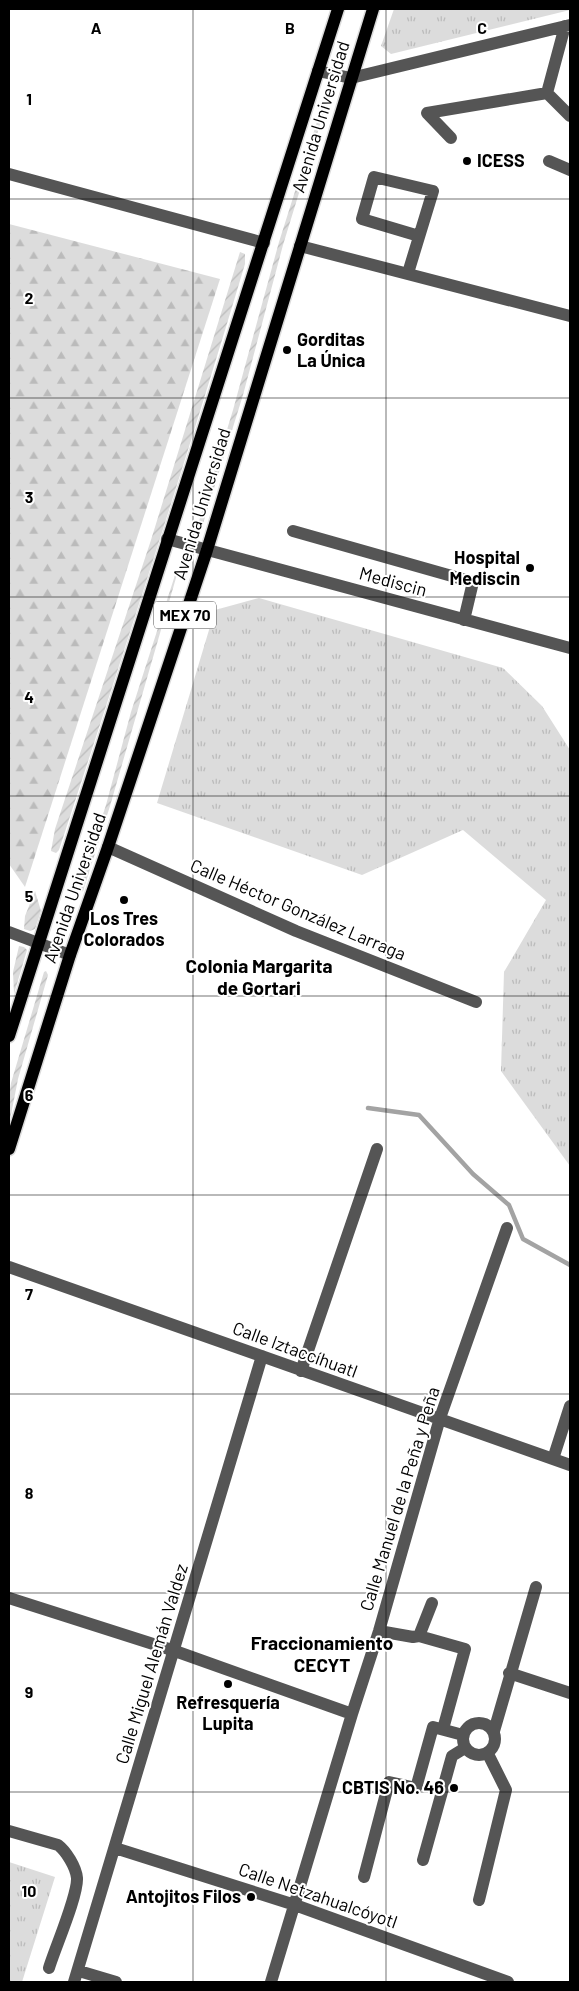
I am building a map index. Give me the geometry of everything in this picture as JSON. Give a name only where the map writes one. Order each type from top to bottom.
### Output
[{"type":"main road","name":"Avenida Universidad","points":[[9,1036],[338,9]]},
{"type":"main road","name":"Avenida Universidad","points":[[9,1149],[70,955],[207,550],[373,9]]},
{"type":"street","points":[[318,71],[351,78],[568,26]]},
{"type":"street","points":[[547,93],[568,26]]},
{"type":"street","points":[[547,93],[570,116]]},
{"type":"street","points":[[451,138],[427,113],[547,93]]},
{"type":"street","points":[[549,161],[570,170]]},
{"type":"street","points":[[9,174],[264,243]]},
{"type":"street","points":[[408,273],[419,236],[432,191],[374,177],[362,219],[419,236]]},
{"type":"street","points":[[300,246],[570,316]]},
{"type":"street","points":[[293,531],[473,582],[464,620]]},
{"type":"street","name":"Mediscin","points":[[167,539],[570,648]]},
{"type":"street","name":"Calle Héctor González Larraga","points":[[108,847],[296,931],[476,1002]]},
{"type":"street","points":[[9,932],[70,955]]},
{"type":"street","points":[[301,1371],[377,1149]]},
{"type":"street","name":"Calle Manuel de la Peña y Peña","points":[[271,1982],[379,1631],[440,1418],[507,1228]]},
{"type":"street","name":"Calle Iztaccíhuatl","points":[[9,1267],[570,1465]]},
{"type":"street","name":"Calle Miguel Alemán Valdez","points":[[77,1977],[262,1356]]},
{"type":"street","points":[[553,1459],[570,1406]]},
{"type":"street","points":[[364,1877],[389,1782],[416,1788],[433,1727],[442,1729],[464,1742],[475,1756],[488,1754],[495,1744],[494,1731],[536,1587]]},
{"type":"street","points":[[9,1598],[175,1651],[352,1714]]},
{"type":"street","points":[[419,1636],[423,1630],[432,1603]]},
{"type":"street","points":[[379,1631],[413,1637],[419,1636],[465,1649],[442,1729]]},
{"type":"street","points":[[510,1673],[570,1693]]},
{"type":"street","points":[[423,1860],[452,1756],[464,1742],[471,1725],[483,1723],[494,1731]]},
{"type":"street","points":[[479,1900],[506,1790],[488,1754]]},
{"type":"street","points":[[9,1831],[58,1845],[64,1850],[76,1873],[75,1890],[49,1968]]},
{"type":"street","name":"Calle Netzahualcóyotl","points":[[115,1848],[295,1905],[508,1982]]},
{"type":"street","points":[[77,1977],[116,1982]]},
{"type":"green space","points":[[394,9],[570,10],[391,54],[381,46]]},
{"type":"green space","points":[[327,90],[330,92],[283,245],[243,395],[200,533],[197,533],[196,531],[233,410],[279,242]]},
{"type":"green space","points":[[9,224],[220,279],[25,887],[9,864]]},
{"type":"green space","points":[[240,252],[245,254],[245,264],[223,338],[59,850],[56,853],[51,851],[55,829],[151,540]]},
{"type":"green space","points":[[178,571],[110,806],[83,891],[80,892],[78,891],[106,805],[131,712],[176,572]]},
{"type":"green space","points":[[259,598],[503,668],[542,706],[570,750],[570,1166],[501,1071],[504,972],[546,900],[463,830],[362,875],[157,803],[215,610]]},
{"type":"green space","points":[[35,891],[41,911],[35,929],[30,931],[24,929],[25,916]]},
{"type":"green space","points":[[19,946],[27,950],[14,994],[13,972]]},
{"type":"green space","points":[[46,971],[48,975],[18,1079],[9,1125],[11,1083],[44,972]]},
{"type":"green space","points":[[9,1862],[55,1877],[22,1982],[9,1982]]},
{"type":"waterway","points":[[368,1108],[419,1115],[473,1174],[509,1205],[523,1239],[570,1265]]},
{"type":"place","name":"ICESS","points":[[467,161]]},
{"type":"place","name":"Gorditas La Única","points":[[287,350]]},
{"type":"place","name":"Hospital Mediscin","points":[[530,568]]},
{"type":"place","name":"Los Tres Colorados","points":[[124,900]]},
{"type":"place","name":"Refresquería Lupita","points":[[228,1684]]},
{"type":"place","name":"CBTIS No. 46","points":[[454,1788]]},
{"type":"place","name":"Antojitos Filos","points":[[251,1897]]},
{"type":"district","name":"Colonia Margarita de Gortari","points":[[259,977]]},
{"type":"district","name":"Fraccionamiento CECYT","points":[[322,1654]]}]
